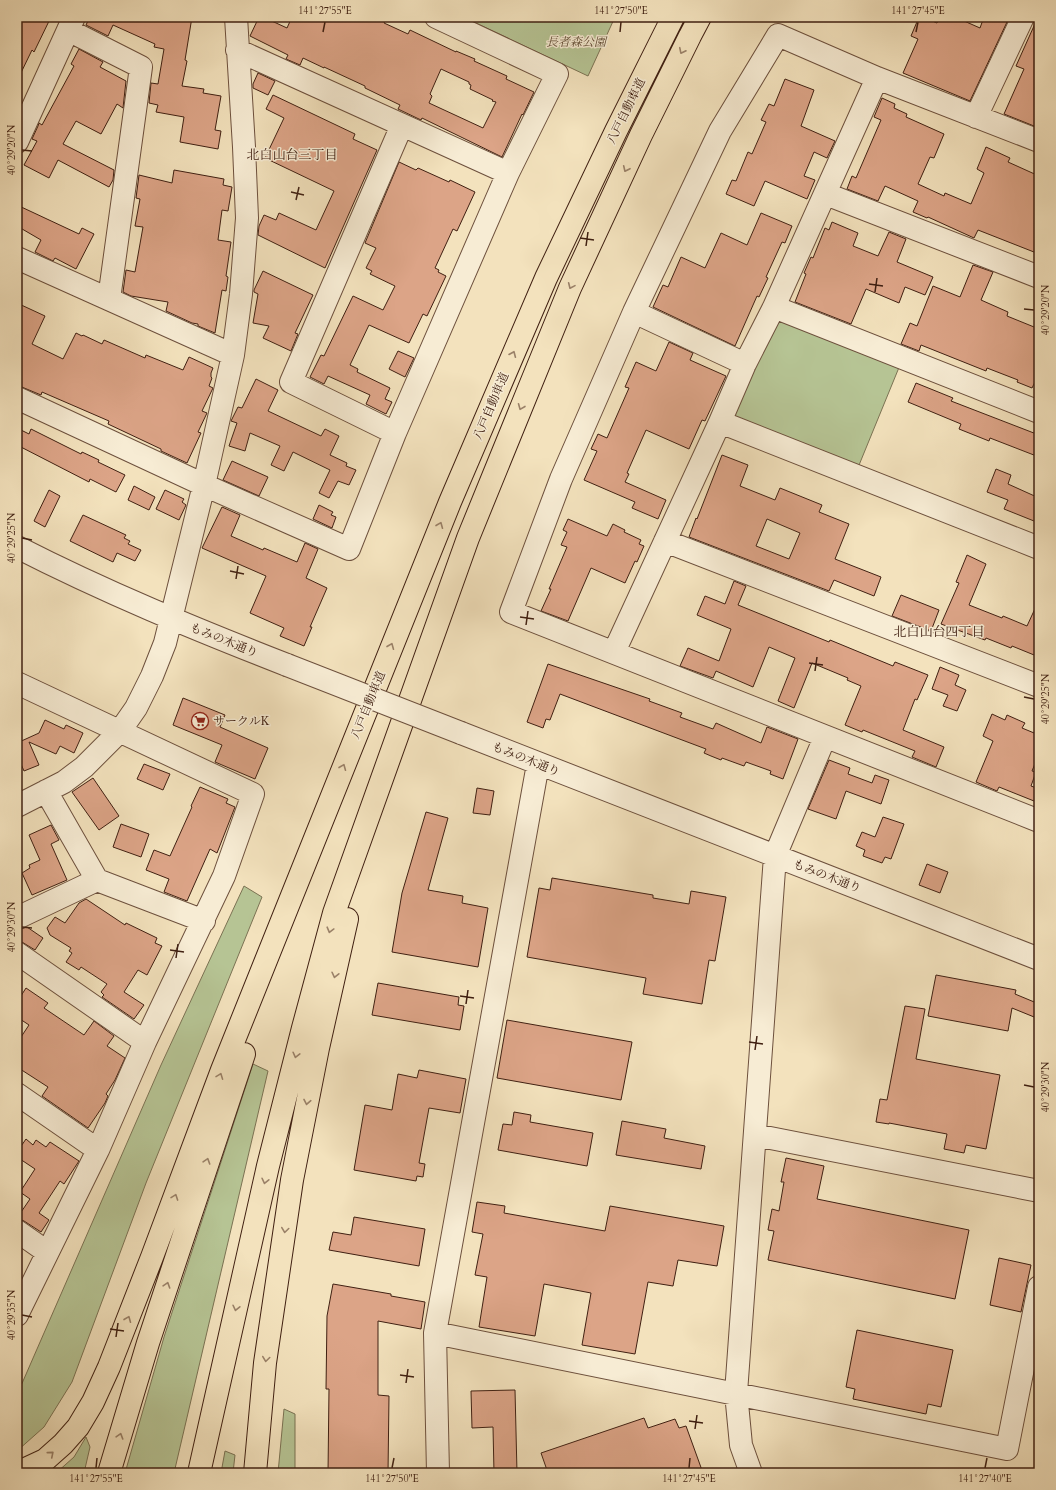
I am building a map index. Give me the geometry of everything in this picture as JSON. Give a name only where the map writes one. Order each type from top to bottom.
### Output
[{"type":"highway","name":"八戸自動車道","points":[[329,803],[450,502],[546,278],[673,17]]},
{"type":"highway","name":"八戸自動車道","points":[[388,760],[468,538],[570,288],[645,128],[700,17]]},
{"type":"highway","points":[[199,1473],[267,1174],[303,1028],[334,913],[388,760]]},
{"type":"highway","points":[[255,1473],[265,1362],[292,1180],[318,1048],[348,918],[388,760]]},
{"type":"highway","points":[[17,1473],[44,1460],[64,1444],[78,1427],[96,1395],[109,1367],[144,1279],[222,1070],[329,803]]},
{"type":"highway","points":[[108,1473],[148,1342],[211,1150],[329,803]]},
{"type":"street","points":[[17,806],[64,782],[84,767],[120,731],[136,708],[152,676],[165,643],[204,485],[233,355],[241,294],[247,218],[236,17]]},
{"type":"street","points":[[17,398],[204,485],[349,549],[395,433],[508,173],[557,74],[436,17]]},
{"type":"street","points":[[976,117],[1023,17]]},
{"type":"street","points":[[17,142],[71,23],[142,67],[109,299]]},
{"type":"street","points":[[1039,141],[877,78],[778,35],[720,131],[634,312],[561,479],[511,612],[1039,821]]},
{"type":"street","points":[[237,50],[508,173]]},
{"type":"street","points":[[614,652],[720,422],[745,364],[774,307],[826,194],[877,78]]},
{"type":"street","points":[[395,433],[291,382],[402,125]]},
{"type":"street","points":[[826,194],[1039,277]]},
{"type":"street","points":[[17,258],[233,355]]},
{"type":"street","points":[[774,307],[1039,412]]},
{"type":"street","points":[[634,312],[745,364]]},
{"type":"street","points":[[720,422],[1039,548]]},
{"type":"street","points":[[665,541],[1039,686]]},
{"type":"street","name":"もみの木通り","points":[[17,547],[56,567],[171,619],[1039,959]]},
{"type":"street","points":[[17,684],[253,794],[224,876],[204,921],[144,1042],[98,1150],[17,1315]]},
{"type":"street","points":[[751,1473],[741,1445],[736,1393],[775,856],[824,737]]},
{"type":"street","points":[[438,1473],[435,1333],[538,764]]},
{"type":"street","points":[[46,791],[97,880],[204,921]]},
{"type":"street","points":[[17,918],[97,880]]},
{"type":"street","points":[[17,953],[144,1042]]},
{"type":"street","points":[[17,1094],[98,1150]]},
{"type":"street","points":[[755,1135],[1039,1191]]},
{"type":"street","points":[[17,1232],[47,1252]]},
{"type":"street","points":[[435,1333],[1007,1449],[1039,1287]]},
{"type":"green space","name":"長者森公園","points":[[463,17],[615,17],[588,76]]},
{"type":"green space","points":[[781,319],[900,365],[857,470],[735,421],[730,413],[775,321]]},
{"type":"green space","points":[[244,886],[262,897],[146,1183],[72,1382],[44,1427],[17,1451],[17,1390],[20,1388],[161,1065]]},
{"type":"green space","points":[[253,1064],[268,1071],[174,1473],[125,1473],[164,1337]]},
{"type":"green space","points":[[284,1409],[295,1414],[295,1473],[278,1473]]},
{"type":"green space","points":[[86,1437],[90,1447],[84,1473],[56,1473],[74,1457]]},
{"type":"green space","points":[[225,1451],[235,1455],[233,1473],[221,1473]]},
{"type":"building","points":[[17,17],[51,17],[34,52],[32,50],[17,81]]},
{"type":"building","points":[[90,17],[192,17],[185,60],[187,61],[182,86],[204,89],[203,93],[221,96],[215,130],[221,131],[218,149],[180,142],[184,117],[156,112],[158,105],[149,103],[151,83],[158,84],[164,49],[154,47],[155,44],[113,25],[108,36],[86,25]]},
{"type":"building","points":[[259,17],[263,17],[287,28],[292,17],[387,17],[384,23],[408,34],[410,30],[456,52],[475,59],[474,61],[507,76],[506,79],[534,92],[502,157],[422,118],[421,120],[398,109],[400,105],[365,88],[365,86],[324,67],[303,58],[300,65],[286,59],[288,55],[250,36]],"holes":[[[441,69],[469,82],[471,85],[470,89],[496,102],[483,128],[429,103],[432,96],[430,94]]]},
{"type":"building","points":[[919,17],[923,17],[937,23],[940,17],[955,17],[980,28],[984,17],[994,17],[1007,22],[970,101],[903,73],[918,39],[911,36]]},
{"type":"building","points":[[1038,17],[1039,128],[1004,114],[1024,69],[1016,66]]},
{"type":"building","points":[[79,49],[103,62],[100,67],[126,81],[123,108],[117,104],[101,134],[76,121],[63,144],[114,170],[113,180],[109,187],[58,160],[49,178],[24,165],[37,141],[32,139],[39,123],[42,125],[74,66],[71,64]]},
{"type":"building","points":[[258,73],[275,81],[268,95],[253,88],[253,84]]},
{"type":"building","points":[[785,79],[814,90],[801,126],[835,141],[827,158],[814,152],[804,176],[815,180],[807,199],[765,181],[754,206],[726,194],[732,180],[736,181],[748,152],[752,154],[766,122],[761,120],[769,104],[774,106]]},
{"type":"building","points":[[273,95],[355,134],[353,139],[377,150],[325,268],[258,235],[259,226],[264,215],[276,220],[279,213],[316,230],[334,191],[265,158],[284,118],[266,109]]},
{"type":"building","points":[[882,98],[895,104],[894,108],[907,114],[906,117],[944,134],[934,158],[930,157],[918,184],[944,196],[945,193],[971,204],[984,173],[977,169],[986,147],[1010,158],[1008,162],[1039,176],[1039,254],[978,230],[974,238],[928,217],[927,218],[913,212],[918,201],[885,186],[878,201],[847,189],[852,176],[856,178],[881,120],[874,117]]},
{"type":"building","points":[[399,162],[416,170],[418,168],[449,182],[450,180],[475,192],[457,231],[453,229],[435,268],[439,270],[438,272],[446,276],[427,316],[423,314],[409,343],[369,325],[350,365],[358,369],[357,372],[390,388],[385,399],[392,402],[386,414],[366,404],[370,395],[328,376],[324,384],[310,377],[321,355],[324,356],[353,296],[383,310],[395,286],[370,274],[372,271],[366,268],[376,248],[365,243]]},
{"type":"building","points":[[174,170],[224,179],[223,185],[232,187],[228,211],[222,210],[218,240],[231,242],[226,276],[228,277],[226,291],[222,290],[215,333],[198,326],[198,324],[192,323],[166,311],[168,302],[131,296],[123,292],[126,270],[135,272],[143,227],[135,226],[140,199],[136,198],[139,175],[172,183]]},
{"type":"building","points":[[17,205],[79,234],[82,228],[94,234],[76,269],[55,258],[53,261],[35,252],[41,240],[17,226]]},
{"type":"building","points":[[761,213],[792,226],[785,243],[782,242],[766,277],[768,278],[759,297],[757,296],[735,346],[653,307],[663,285],[668,287],[681,257],[705,268],[721,233],[747,245]]},
{"type":"building","points":[[832,222],[858,233],[853,246],[878,256],[889,232],[906,239],[897,262],[933,277],[925,295],[905,287],[899,303],[866,289],[851,324],[795,302],[806,274],[804,273],[811,257],[813,258],[825,228],[829,230]]},
{"type":"building","points":[[973,265],[993,272],[981,300],[1008,312],[1007,316],[1039,329],[1039,384],[1035,382],[1032,388],[1017,382],[1018,380],[987,368],[986,371],[921,345],[919,351],[901,344],[910,323],[917,326],[933,286],[960,297]]},
{"type":"building","points":[[263,271],[313,295],[295,333],[298,334],[291,351],[263,338],[269,326],[253,323],[258,294],[254,292],[254,290]]},
{"type":"building","points":[[17,303],[45,316],[32,344],[63,359],[76,333],[102,344],[104,340],[145,358],[146,355],[183,370],[189,357],[213,368],[209,386],[213,388],[202,411],[207,413],[198,432],[201,433],[187,463],[108,424],[109,421],[42,392],[41,395],[17,385]]},
{"type":"building","points":[[669,342],[693,353],[690,360],[726,376],[705,421],[702,420],[689,449],[646,430],[627,473],[629,474],[625,482],[666,500],[658,519],[632,508],[635,502],[584,480],[597,451],[591,449],[598,434],[607,438],[629,388],[625,387],[636,362],[656,371]]},
{"type":"building","points":[[398,351],[414,358],[405,377],[389,369]]},
{"type":"building","points":[[256,379],[278,390],[268,411],[321,436],[325,429],[339,436],[330,455],[347,463],[346,466],[356,470],[349,485],[338,481],[329,498],[319,493],[330,470],[293,452],[284,471],[271,465],[280,446],[250,433],[245,451],[229,446],[237,423],[231,421],[238,407],[242,408]]},
{"type":"building","points":[[916,383],[953,398],[951,401],[1039,435],[1039,457],[990,438],[989,441],[959,429],[961,424],[908,402]]},
{"type":"building","points":[[17,428],[29,434],[31,429],[81,454],[82,452],[99,460],[98,462],[125,475],[116,492],[90,479],[89,482],[17,445]]},
{"type":"building","points":[[722,455],[748,465],[740,486],[775,500],[780,488],[822,505],[819,512],[849,524],[835,559],[881,577],[874,596],[834,580],[829,591],[689,537],[696,518],[697,519]],"holes":[[[767,519],[800,533],[789,559],[756,546]]]},
{"type":"building","points":[[232,461],[268,477],[259,496],[223,480]]},
{"type":"building","points":[[996,469],[1011,475],[1008,484],[1039,498],[1039,523],[1004,509],[1008,500],[987,492]]},
{"type":"building","points":[[134,486],[155,497],[149,510],[128,500]]},
{"type":"building","points":[[49,490],[60,496],[45,527],[34,521]]},
{"type":"building","points":[[165,490],[184,499],[182,502],[186,505],[179,520],[156,509]]},
{"type":"building","points":[[319,505],[333,512],[331,515],[336,517],[332,528],[313,519]]},
{"type":"building","points":[[222,507],[240,515],[231,536],[263,550],[264,548],[297,562],[305,543],[318,549],[306,578],[327,588],[310,627],[312,627],[304,646],[280,636],[284,628],[250,613],[266,576],[202,548]]},
{"type":"building","points":[[83,515],[126,535],[124,538],[130,541],[128,544],[141,550],[135,561],[117,553],[113,562],[70,541]]},
{"type":"building","points":[[568,519],[607,536],[613,524],[625,530],[624,532],[641,540],[639,544],[644,546],[625,583],[591,568],[568,621],[541,611],[567,547],[561,545],[567,532],[563,530]]},
{"type":"building","points":[[967,555],[986,564],[969,605],[1002,618],[1003,616],[1027,626],[1039,600],[1039,657],[1012,646],[1011,648],[986,638],[985,640],[941,624],[959,583],[956,582]]},
{"type":"building","points":[[734,581],[746,586],[738,605],[893,666],[895,662],[928,675],[917,700],[915,699],[903,730],[944,747],[936,767],[912,757],[915,751],[863,730],[862,732],[845,725],[861,686],[847,680],[848,678],[812,663],[794,708],[778,701],[795,658],[769,647],[753,687],[716,671],[713,678],[680,666],[688,648],[719,661],[731,629],[697,615],[705,596],[725,604]]},
{"type":"building","points":[[901,595],[939,610],[931,631],[892,616]]},
{"type":"building","points":[[548,664],[650,699],[649,701],[682,713],[680,717],[713,729],[716,723],[761,743],[767,727],[798,739],[783,779],[770,774],[771,771],[746,762],[744,766],[722,758],[721,760],[704,753],[706,749],[560,694],[550,720],[546,719],[543,728],[527,722]]},
{"type":"building","points":[[940,667],[959,675],[955,685],[966,690],[957,711],[943,706],[948,695],[932,689]]},
{"type":"building","points":[[183,698],[225,715],[220,727],[268,748],[255,779],[215,762],[222,745],[173,725]]},
{"type":"building","points":[[992,714],[1005,720],[1007,715],[1025,723],[1022,728],[1039,735],[1039,754],[1032,771],[1036,772],[1031,786],[1039,789],[1039,803],[999,787],[997,791],[976,782],[993,741],[983,736]]},
{"type":"building","points":[[45,720],[64,729],[66,725],[83,733],[74,753],[60,746],[56,754],[29,742],[39,765],[24,771],[17,755],[17,743],[39,733]]},
{"type":"building","points":[[829,760],[850,768],[848,774],[872,783],[875,775],[889,780],[881,804],[846,791],[836,819],[808,809]]},
{"type":"building","points":[[144,764],[170,774],[163,790],[137,779]]},
{"type":"building","points":[[93,778],[119,816],[99,830],[72,792]]},
{"type":"building","points":[[200,787],[228,799],[226,803],[235,807],[217,853],[210,849],[187,901],[164,892],[169,879],[146,870],[154,850],[170,856]]},
{"type":"building","points":[[477,788],[494,791],[490,815],[473,813]]},
{"type":"building","points":[[426,812],[448,818],[428,890],[463,896],[462,903],[488,908],[478,967],[392,952],[402,893]]},
{"type":"building","points":[[883,817],[904,824],[891,859],[885,857],[882,863],[863,856],[865,850],[856,846],[862,832],[875,837]]},
{"type":"building","points":[[121,824],[149,834],[141,857],[113,847]]},
{"type":"building","points":[[51,825],[59,840],[51,844],[67,880],[32,895],[22,873],[30,868],[29,865],[40,860],[29,835]]},
{"type":"building","points":[[927,864],[948,872],[940,893],[919,885]]},
{"type":"building","points":[[552,878],[653,895],[653,898],[689,904],[691,891],[726,897],[715,961],[709,960],[702,1004],[643,994],[646,978],[527,957],[539,888],[550,890]]},
{"type":"building","points":[[86,899],[125,925],[126,923],[157,938],[155,943],[162,946],[147,975],[138,970],[124,992],[144,1005],[134,1019],[102,997],[104,995],[101,992],[107,984],[81,967],[79,970],[66,962],[72,953],[69,951],[71,948],[50,935],[47,928],[55,917],[65,923],[79,903]]},
{"type":"building","points":[[27,927],[43,938],[35,950],[17,939],[18,930]]},
{"type":"building","points":[[936,975],[1016,990],[1015,994],[1039,1004],[1039,1019],[1012,1008],[1008,1031],[928,1016]]},
{"type":"building","points":[[378,983],[459,997],[458,1005],[464,1006],[460,1030],[372,1015]]},
{"type":"building","points":[[26,988],[48,1003],[44,1008],[84,1035],[94,1021],[114,1036],[107,1046],[125,1058],[115,1080],[106,1094],[108,1096],[105,1103],[88,1128],[42,1096],[48,1087],[17,1067],[17,1043],[29,1025],[17,1017],[17,1002]]},
{"type":"building","points":[[905,1006],[925,1009],[916,1059],[1000,1075],[986,1149],[966,1145],[964,1153],[944,1149],[947,1134],[876,1122],[880,1099],[887,1100]]},
{"type":"building","points":[[507,1020],[632,1042],[621,1100],[497,1078]]},
{"type":"building","points":[[419,1070],[466,1079],[460,1113],[429,1108],[419,1163],[425,1164],[423,1177],[417,1176],[416,1181],[354,1170],[365,1105],[392,1110],[398,1074],[417,1078]]},
{"type":"building","points":[[514,1112],[531,1115],[530,1122],[593,1133],[587,1166],[498,1150],[503,1124],[512,1125]]},
{"type":"building","points":[[622,1121],[666,1129],[664,1138],[705,1146],[701,1169],[616,1155]]},
{"type":"building","points":[[26,1139],[33,1145],[36,1140],[46,1147],[50,1142],[79,1161],[64,1184],[60,1181],[39,1213],[49,1220],[41,1232],[17,1218],[30,1199],[20,1192],[35,1169],[17,1157],[17,1152]]},
{"type":"building","points":[[786,1158],[824,1166],[817,1199],[969,1230],[955,1299],[768,1260],[774,1231],[768,1230],[772,1209],[779,1211],[784,1182],[781,1182]]},
{"type":"building","points":[[477,1202],[505,1206],[504,1213],[605,1231],[610,1206],[724,1226],[717,1266],[678,1260],[673,1286],[648,1282],[635,1354],[582,1345],[591,1293],[544,1284],[535,1336],[479,1327],[487,1277],[475,1275],[483,1234],[472,1232]]},
{"type":"building","points":[[354,1217],[425,1229],[419,1266],[329,1250],[333,1232],[351,1235]]},
{"type":"building","points":[[999,1258],[1031,1265],[1021,1312],[990,1305]]},
{"type":"building","points":[[333,1284],[391,1294],[391,1296],[425,1302],[421,1329],[378,1321],[378,1395],[389,1396],[388,1473],[328,1473],[329,1389],[326,1389],[327,1316]]},
{"type":"building","points":[[857,1330],[953,1350],[941,1407],[928,1404],[926,1414],[853,1399],[855,1389],[846,1387]]},
{"type":"building","points":[[515,1390],[517,1473],[494,1473],[493,1427],[472,1428],[471,1391]]},
{"type":"building","points":[[644,1418],[648,1428],[675,1419],[679,1428],[686,1426],[703,1473],[548,1473],[541,1453]]},
{"type":"place","name":"サークルK","points":[[200,721]]},
{"type":"district","name":"北白山台三丁目","points":[[292,154]]},
{"type":"district","name":"北白山台四丁目","points":[[939,631]]}]
